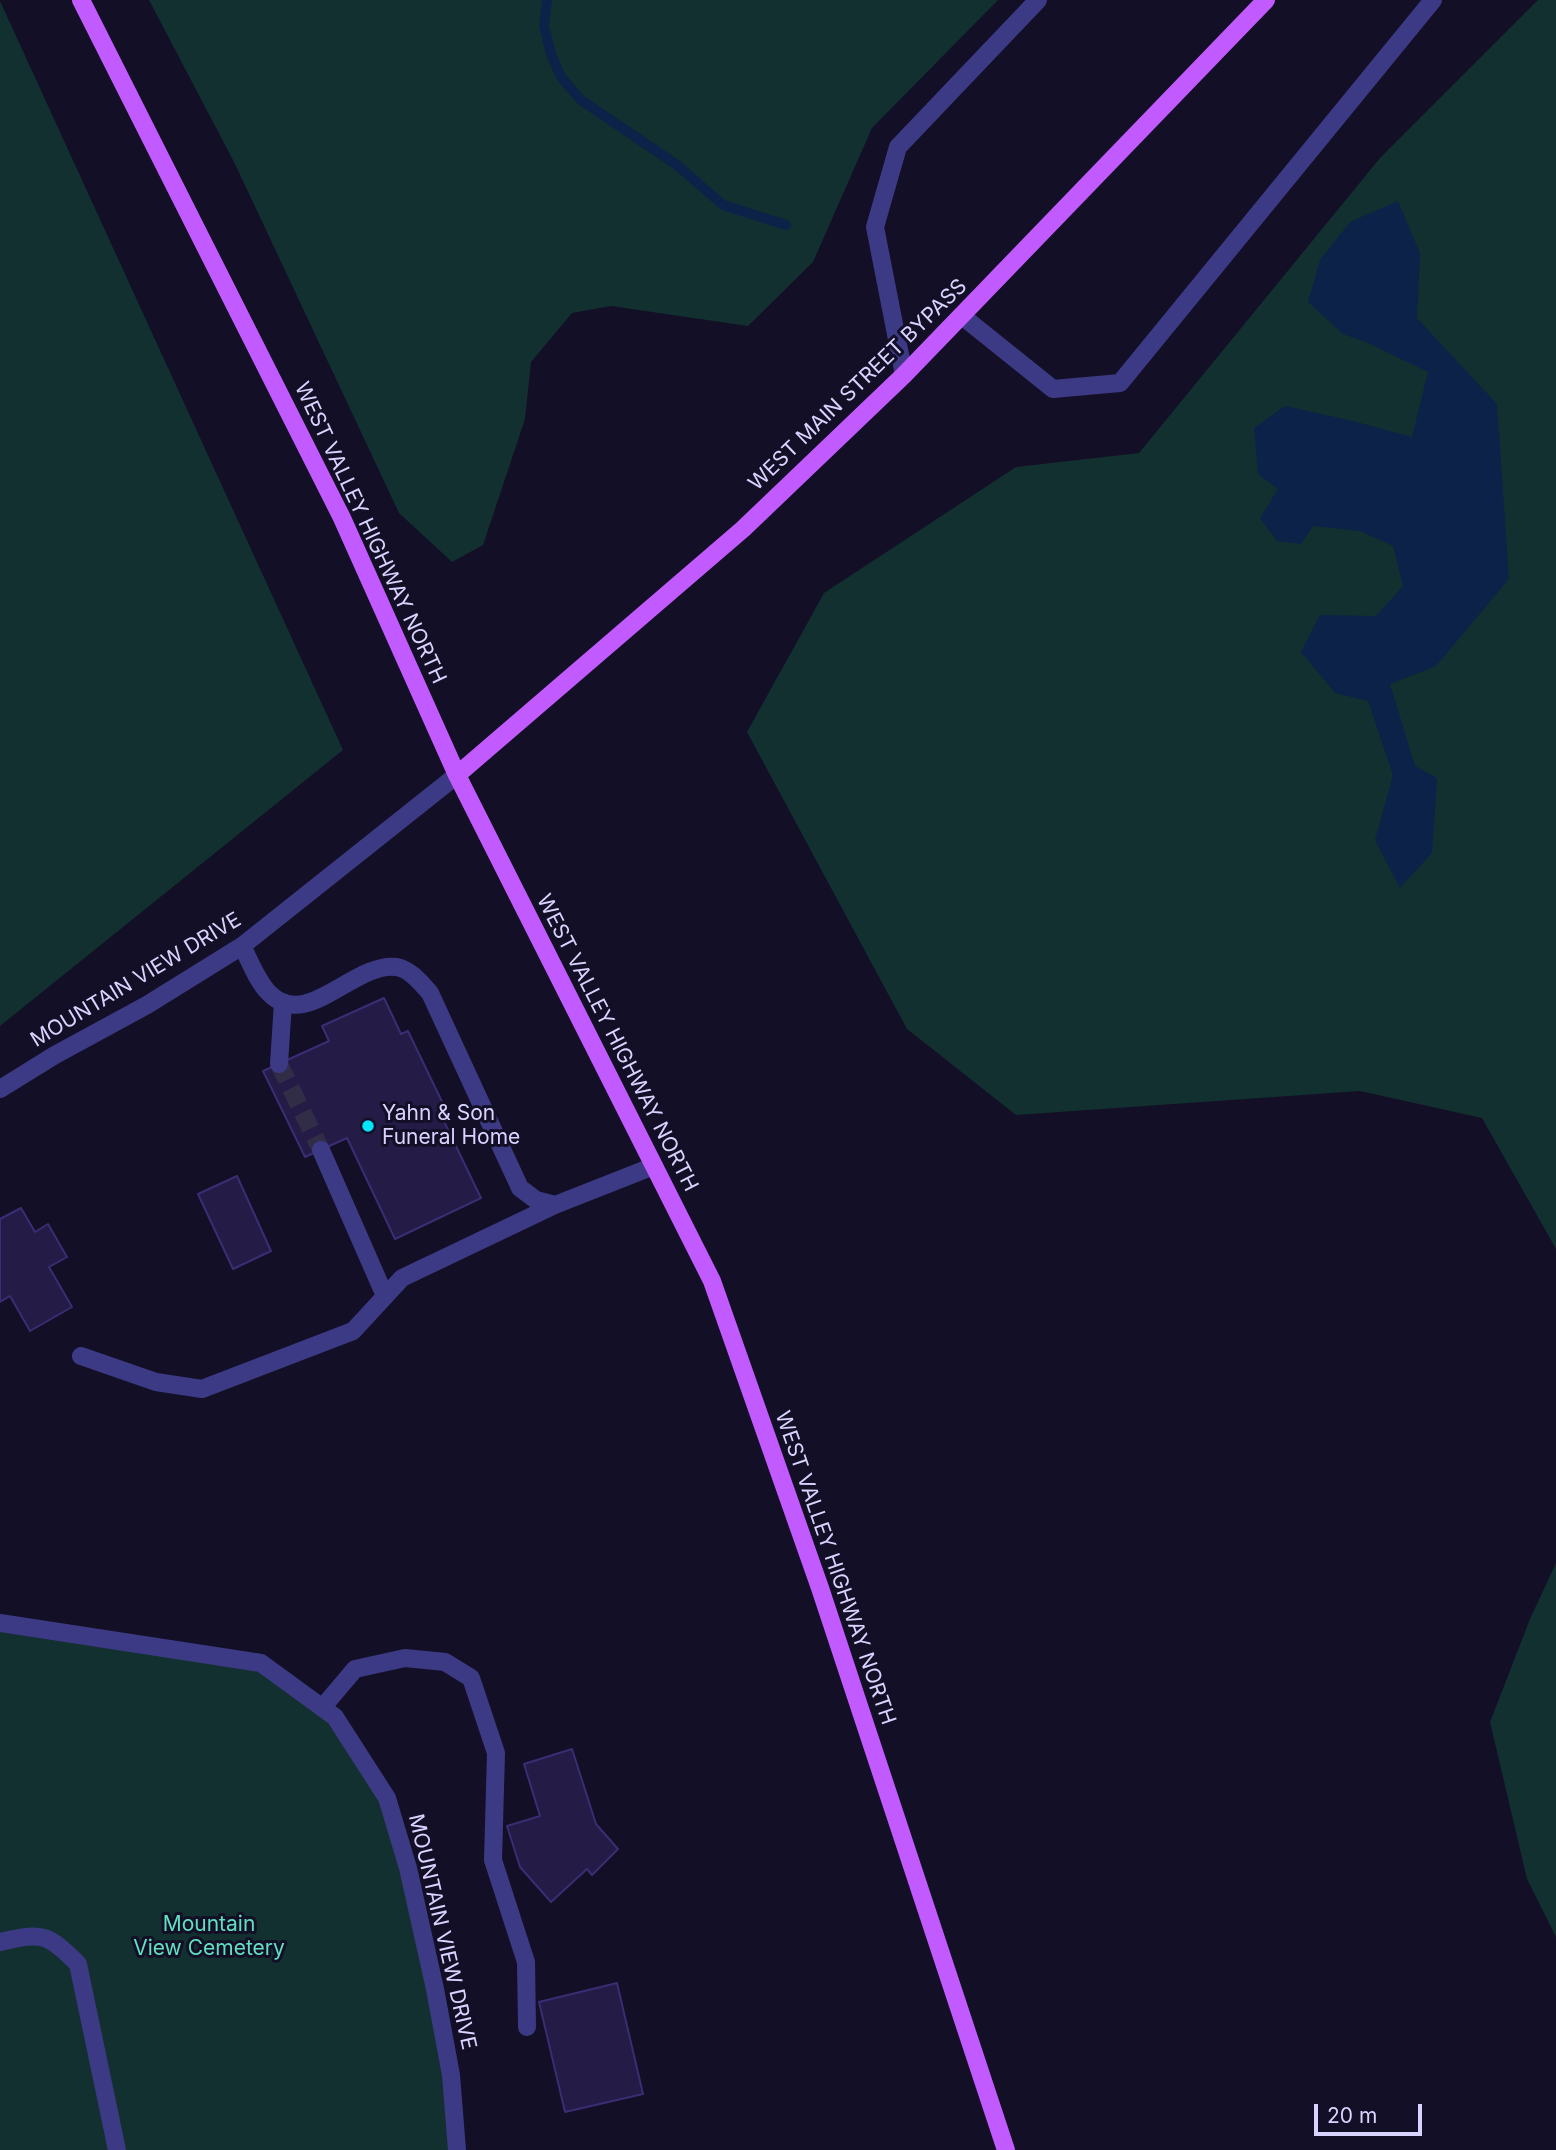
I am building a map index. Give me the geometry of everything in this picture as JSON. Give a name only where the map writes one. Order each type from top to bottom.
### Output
[{"type":"main road","name":"WEST VALLEY HIGHWAY NORTH","points":[[81,0],[342,518],[457,775],[712,1281],[820,1588],[1006,2150]]},
{"type":"main road","name":"WEST MAIN STREET BYPASS","points":[[457,775],[743,529],[904,375],[1266,0]]},
{"type":"street","points":[[904,375],[875,227],[898,147],[1038,0]]},
{"type":"street","points":[[962,316],[1054,388],[1119,383],[1433,0]]},
{"type":"street","name":"MOUNTAIN VIEW DRIVE","points":[[0,1089],[242,946],[457,775]]},
{"type":"street","points":[[242,946],[269,993],[284,1002],[301,1006],[378,968],[398,967],[414,976],[430,993],[520,1188],[536,1200],[555,1205]]},
{"type":"street","points":[[279,1064],[284,1002]]},
{"type":"street","points":[[321,1150],[385,1296]]},
{"type":"street","points":[[81,1356],[156,1382],[202,1389],[353,1331],[402,1278],[555,1205],[654,1166]]},
{"type":"street","name":"MOUNTAIN VIEW DRIVE","points":[[0,1623],[261,1663],[335,1717],[387,1798],[408,1868],[449,2063],[457,2150]]},
{"type":"street","points":[[321,1708],[355,1669],[405,1658],[446,1662],[471,1678],[496,1753],[493,1860],[526,1962],[527,2027]]},
{"type":"street","points":[[0,1942],[33,1934],[58,1944],[78,1964],[117,2150]]},
{"type":"green space","points":[[149,0],[998,0],[872,128],[813,262],[748,326],[611,306],[572,313],[531,362],[525,419],[483,545],[452,562],[399,513],[235,164]]},
{"type":"green space","points":[[1538,0],[1556,0],[1556,1249],[1482,1118],[1360,1091],[1016,1115],[907,1029],[747,732],[824,593],[1016,467],[1139,453],[1380,158]]},
{"type":"green space","points":[[0,1],[343,750],[0,1026]]},
{"type":"green space","points":[[1556,1563],[1556,1937],[1527,1879],[1490,1722],[1530,1619]]},
{"type":"green space","name":"Mountain View Cemetery","points":[[0,1623],[261,1663],[335,1717],[387,1798],[408,1868],[457,2150],[0,2150]]},
{"type":"water","points":[[1398,201],[1420,253],[1417,318],[1497,404],[1509,579],[1436,666],[1390,684],[1415,766],[1437,778],[1432,853],[1400,888],[1375,840],[1393,775],[1368,701],[1335,693],[1301,652],[1320,615],[1376,616],[1403,586],[1393,546],[1360,531],[1313,526],[1301,544],[1277,541],[1260,518],[1278,489],[1258,474],[1254,428],[1285,406],[1412,437],[1428,372],[1343,334],[1308,302],[1320,260],[1350,222]]},
{"type":"building","name":"Yahn & Son Funeral Home","points":[[384,998],[401,1034],[408,1031],[446,1110],[440,1113],[481,1198],[395,1239],[347,1138],[305,1157],[263,1071],[329,1041],[322,1026]]},
{"type":"building","points":[[237,1176],[271,1251],[233,1269],[198,1194]]},
{"type":"building","points":[[21,1208],[35,1232],[48,1224],[67,1257],[49,1267],[72,1307],[30,1331],[10,1296],[0,1302],[0,1219]]},
{"type":"building","points":[[572,1749],[596,1824],[618,1849],[592,1875],[587,1869],[551,1902],[520,1867],[507,1826],[540,1816],[524,1764]]},
{"type":"building","points":[[617,1983],[643,2094],[565,2112],[539,2002]]},
{"type":"waterway","points":[[547,0],[544,26],[551,54],[561,77],[581,100],[677,165],[723,205],[786,225]]},
{"type":"tunnel","points":[[279,1064],[321,1150]]},
{"type":"place","name":"Yahn & Son Funeral Home","points":[[368,1126]]}]
